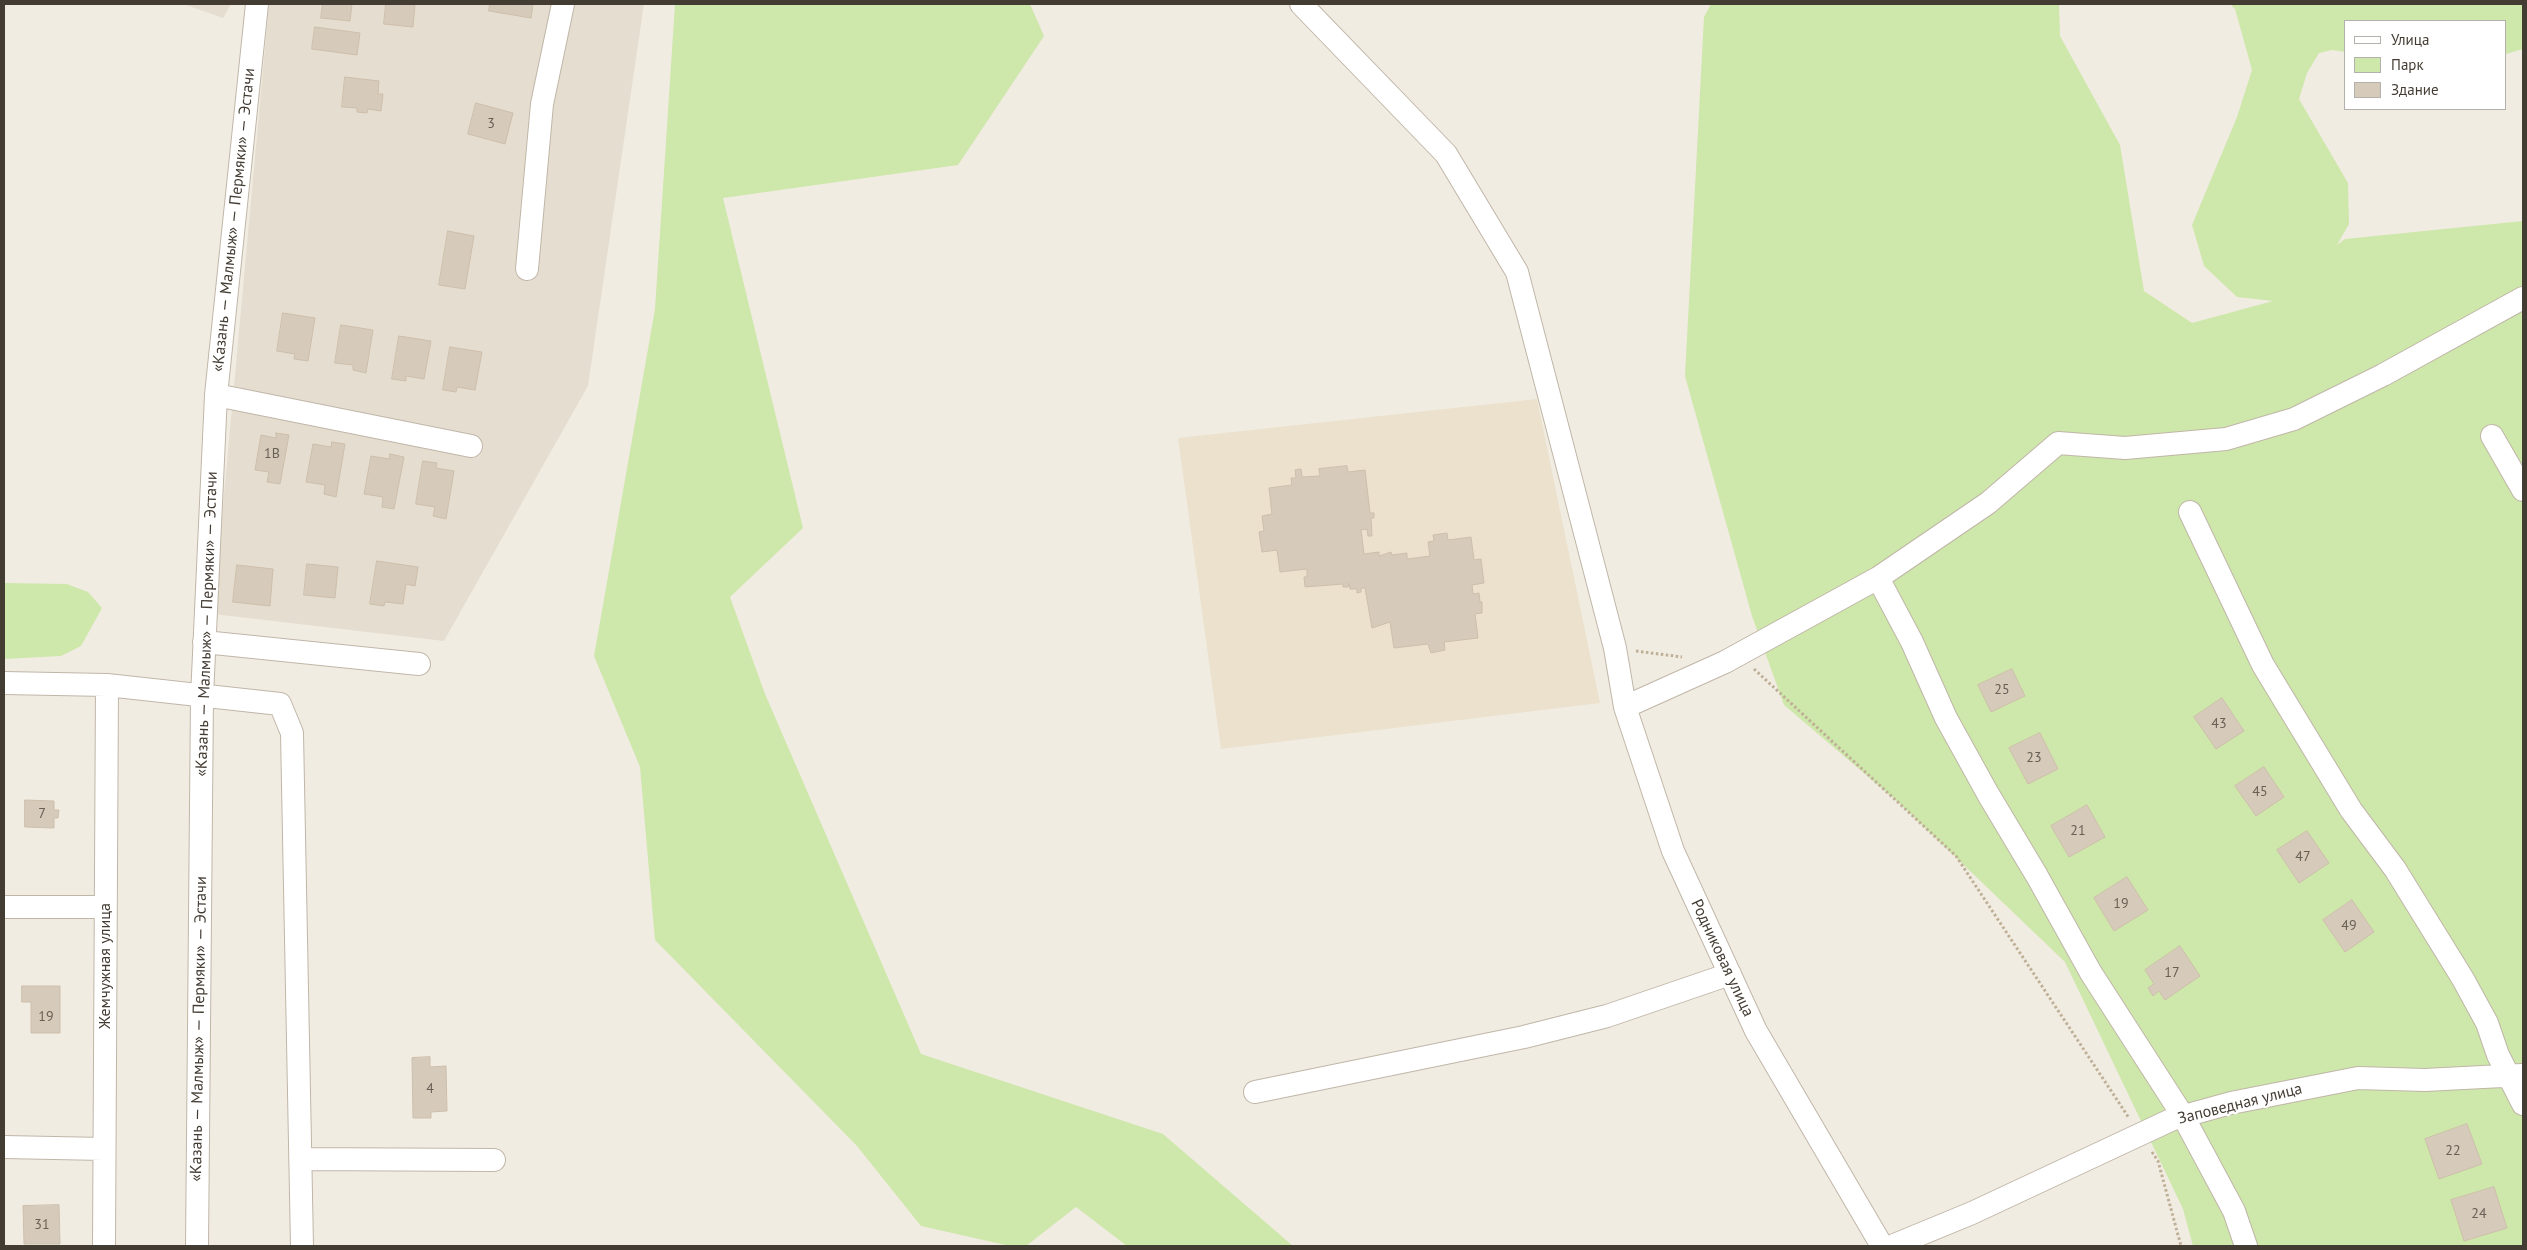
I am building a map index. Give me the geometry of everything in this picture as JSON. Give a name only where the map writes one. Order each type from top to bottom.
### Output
[{"type":"street","name":"«Казань — Малмыж» — Пермяки» — Эстачи","points":[[197,1246],[204,642],[216,395],[257,4]]},
{"type":"street","points":[[527,269],[542,104],[563,4]]},
{"type":"street","name":"Родниковая улица","points":[[1301,4],[1446,154],[1518,272],[1615,648],[1625,707],[1673,851],[1756,1031],[1882,1246]]},
{"type":"street","points":[[1625,707],[1725,662],[1878,578],[1988,503],[2058,443],[2125,448],[2226,439],[2294,419],[2383,375],[2523,298]]},
{"type":"street","points":[[216,395],[471,446]]},
{"type":"street","points":[[2492,436],[2523,490]]},
{"type":"street","points":[[2190,512],[2263,665],[2350,810],[2395,869],[2463,979],[2516,1075],[2523,1104]]},
{"type":"street","points":[[1878,578],[1912,642],[1946,718],[2091,973],[2183,1116],[2234,1212],[2246,1246]]},
{"type":"street","points":[[204,642],[419,664]]},
{"type":"street","points":[[4,683],[107,685],[202,697],[280,704],[292,733],[302,1246]]},
{"type":"street","name":"Жемчужная улица","points":[[104,1246],[107,685]]},
{"type":"street","points":[[4,907],[106,907]]},
{"type":"street","points":[[1255,1092],[1524,1036],[1607,1016],[1730,974]]},
{"type":"street","name":"Заповедная улица","points":[[1892,1246],[1972,1213],[2183,1116],[2231,1103],[2358,1078],[2425,1080],[2516,1075]]},
{"type":"street","points":[[4,1147],[104,1148]]},
{"type":"street","points":[[301,1159],[494,1160]]},
{"type":"path","points":[[1615,648],[1688,658]]},
{"type":"path","points":[[1725,662],[1750,666],[1956,856],[2158,1161],[2181,1246]]},
{"type":"shaded area","points":[[183,4],[231,4],[223,18]]},
{"type":"shaded area","points":[[269,4],[644,4],[588,386],[444,641],[213,614]]},
{"type":"shaded area","points":[[1537,399],[1600,703],[1221,749],[1178,438]]},
{"type":"green space","points":[[675,4],[1030,4],[1044,36],[958,165],[723,198],[803,528],[730,597],[765,694],[921,1054],[1163,1134],[1293,1246],[1127,1246],[1076,1207],[1026,1246],[1010,1246],[921,1226],[857,1146],[655,940],[640,767],[594,656],[655,309]]},
{"type":"green space","points":[[1711,4],[2059,4],[2060,36],[2120,145],[2144,291],[2192,323],[2273,301],[2237,297],[2204,266],[2192,225],[2237,117],[2252,70],[2235,9],[2230,4],[2523,4],[2523,49],[2507,54],[2507,20],[2344,20],[2344,52],[2332,50],[2319,53],[2307,73],[2299,99],[2348,183],[2349,224],[2337,245],[2345,239],[2523,221],[2523,1246],[2193,1246],[2183,1209],[2065,962],[1899,803],[1784,705],[1752,616],[1685,376],[1704,17]]},
{"type":"green space","points":[[4,583],[67,584],[88,592],[102,608],[81,646],[61,656],[4,659]]},
{"type":"building","points":[[323,4],[352,4],[350,21],[321,18]]},
{"type":"building","points":[[386,4],[415,4],[413,27],[384,24]]},
{"type":"building","points":[[490,4],[533,4],[531,18],[489,11]]},
{"type":"building","points":[[315,27],[360,33],[357,55],[312,49]]},
{"type":"building","points":[[345,77],[379,81],[378,94],[383,94],[381,111],[368,109],[367,113],[357,112],[357,108],[342,107]]},
{"type":"building","points":[[476,103],[513,113],[505,144],[468,134]]},
{"type":"building","points":[[448,231],[474,236],[465,289],[439,285]]},
{"type":"building","points":[[283,313],[315,318],[308,361],[294,359],[295,354],[277,351]]},
{"type":"building","points":[[341,325],[373,330],[366,373],[353,370],[353,365],[335,363]]},
{"type":"building","points":[[399,336],[431,341],[424,379],[406,376],[406,381],[392,379]]},
{"type":"building","points":[[450,347],[482,352],[475,390],[457,387],[456,392],[443,390]]},
{"type":"building","points":[[276,433],[289,435],[280,484],[267,482],[269,472],[255,470],[261,435],[276,438]]},
{"type":"building","points":[[332,442],[345,444],[336,497],[324,494],[325,485],[306,482],[313,444],[331,447]]},
{"type":"building","points":[[390,454],[404,457],[394,509],[382,507],[383,497],[364,494],[371,456],[389,459]]},
{"type":"building","points":[[423,461],[437,463],[436,468],[454,471],[446,519],[433,516],[435,507],[416,504]]},
{"type":"building","points":[[1347,466],[1348,472],[1365,470],[1370,513],[1374,513],[1374,518],[1371,518],[1372,536],[1368,536],[1367,529],[1361,530],[1364,554],[1379,552],[1379,556],[1391,552],[1392,555],[1407,553],[1407,559],[1430,556],[1428,542],[1434,541],[1433,535],[1447,533],[1448,540],[1471,537],[1474,560],[1481,559],[1484,583],[1472,585],[1473,594],[1479,593],[1480,602],[1482,602],[1482,613],[1475,614],[1478,638],[1444,642],[1445,650],[1431,653],[1428,644],[1394,648],[1390,622],[1372,628],[1365,588],[1361,588],[1361,592],[1357,593],[1357,589],[1350,589],[1349,583],[1348,587],[1343,587],[1343,584],[1305,587],[1304,577],[1307,577],[1307,569],[1280,572],[1277,550],[1262,552],[1259,532],[1264,531],[1262,516],[1272,514],[1269,488],[1292,485],[1291,478],[1296,478],[1295,470],[1301,469],[1302,477],[1320,476],[1319,469]]},
{"type":"building","points":[[377,561],[418,567],[415,586],[406,584],[403,604],[385,602],[384,606],[370,604]]},
{"type":"building","points":[[307,564],[338,567],[335,598],[304,595]]},
{"type":"building","points":[[237,565],[273,569],[270,606],[233,602]]},
{"type":"building","points":[[2012,669],[2025,696],[1991,712],[1978,685]]},
{"type":"building","points":[[2222,698],[2244,731],[2216,749],[2194,717]]},
{"type":"building","points":[[2040,733],[2058,769],[2028,784],[2009,748]]},
{"type":"building","points":[[2264,767],[2284,797],[2256,816],[2235,786]]},
{"type":"building","points":[[25,800],[54,801],[54,810],[59,810],[58,818],[54,818],[54,828],[25,827]]},
{"type":"building","points":[[2087,805],[2105,837],[2069,857],[2051,826]]},
{"type":"building","points":[[2307,831],[2329,863],[2299,883],[2277,850]]},
{"type":"building","points":[[2127,877],[2148,910],[2114,931],[2094,898]]},
{"type":"building","points":[[2352,900],[2374,932],[2345,952],[2323,920]]},
{"type":"building","points":[[2180,946],[2200,976],[2165,1000],[2159,991],[2153,996],[2148,988],[2154,984],[2145,970]]},
{"type":"building","points":[[22,986],[60,986],[60,1033],[31,1033],[31,1002],[22,1002]]},
{"type":"building","points":[[430,1057],[430,1067],[446,1066],[447,1111],[431,1112],[431,1118],[413,1118],[412,1058]]},
{"type":"building","points":[[2467,1124],[2482,1164],[2439,1179],[2425,1139]]},
{"type":"building","points":[[2494,1187],[2507,1228],[2464,1241],[2451,1200]]},
{"type":"building","points":[[59,1205],[60,1244],[24,1244],[23,1206]]}]
